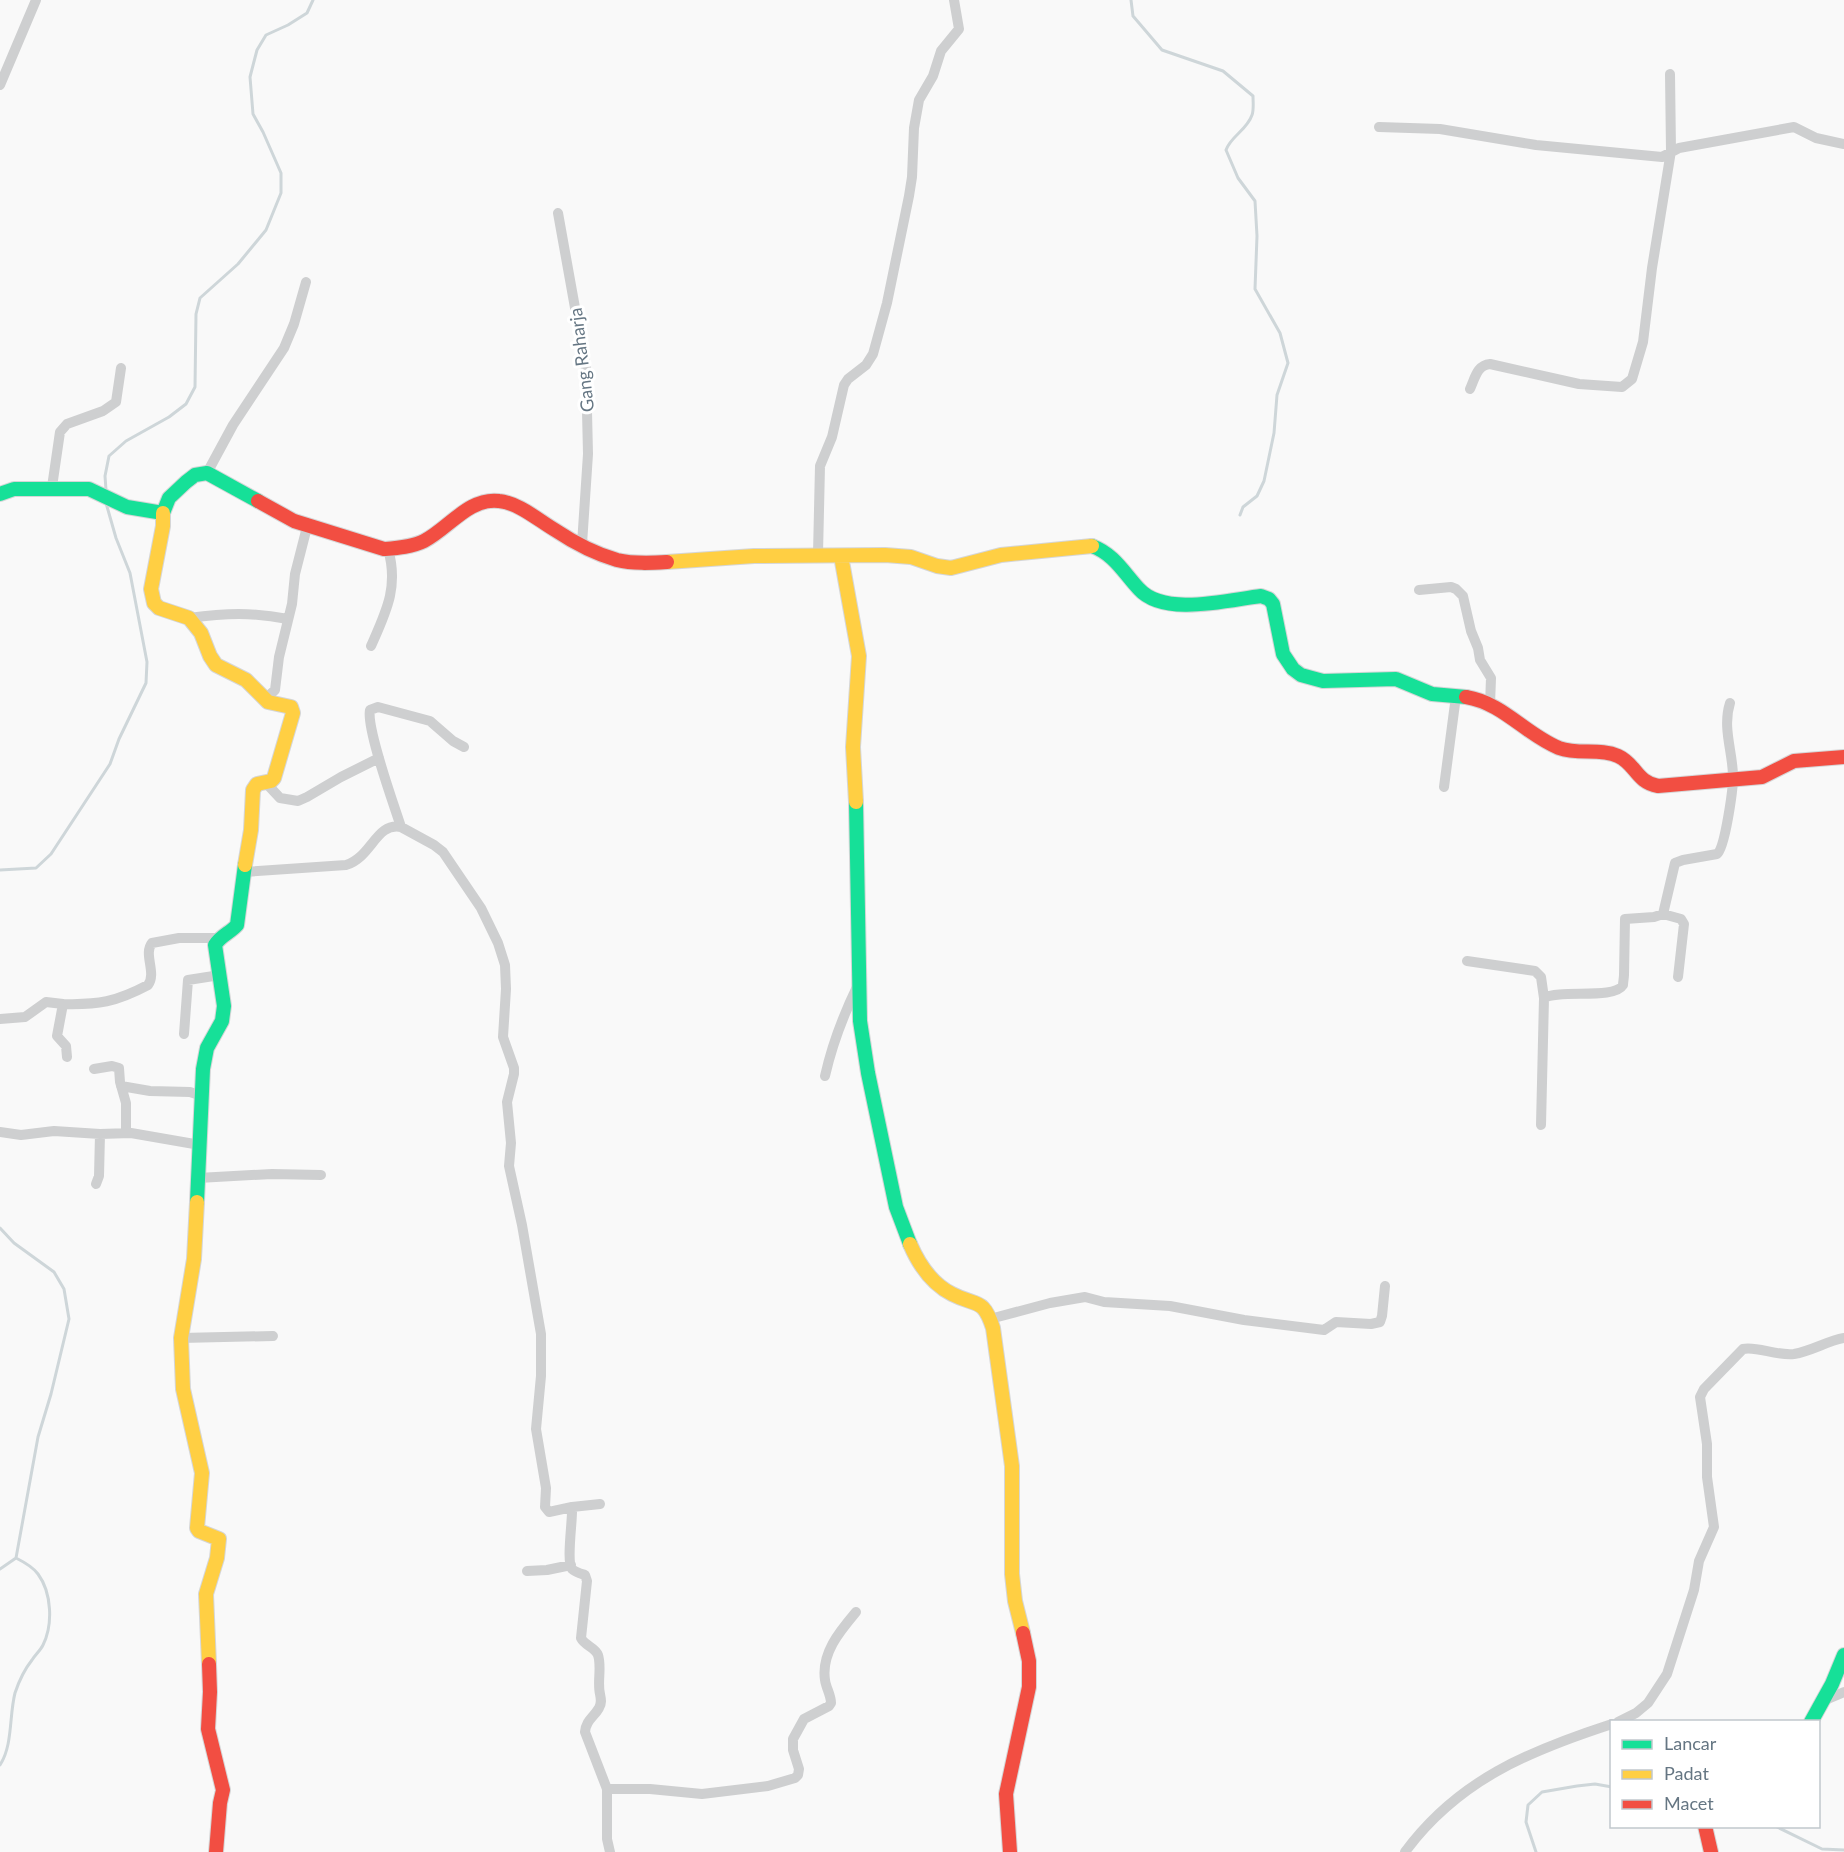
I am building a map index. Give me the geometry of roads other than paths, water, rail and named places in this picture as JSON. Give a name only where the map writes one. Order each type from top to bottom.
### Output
[{"type":"street","points":[[0,85],[36,0]]},
{"type":"street","points":[[818,554],[820,466],[832,437],[844,385],[866,365],[873,354],[887,303],[909,196],[917,107],[933,76],[941,51],[959,28],[954,0]]},
{"type":"street","points":[[1470,388],[1483,364],[1579,384],[1622,387],[1632,379],[1643,342],[1652,268],[1671,151],[1670,74]]},
{"type":"street","points":[[1379,127],[1440,129],[1536,145],[1652,157],[1665,156],[1671,151],[1794,127],[1816,138],[1844,144]]},
{"type":"street","name":"Gang Raharja","points":[[558,213],[586,369],[588,454],[582,544]]},
{"type":"street","points":[[207,473],[233,425],[284,348],[294,324],[306,282]]},
{"type":"street","points":[[51,487],[60,432],[67,424],[103,411],[116,402],[121,368]]},
{"type":"street","points":[[288,620],[239,612],[189,618],[159,608],[152,599],[151,589],[165,505],[177,490],[195,475],[207,473],[255,501],[307,527],[388,549],[424,542],[462,513],[482,503],[496,500],[508,502],[547,526],[617,560],[639,563],[818,554],[899,556],[951,568],[1001,555],[1092,546],[1105,551],[1146,596],[1161,603],[1190,604],[1261,596],[1272,600],[1285,659],[1303,677],[1331,681],[1396,679],[1426,692],[1481,701],[1506,713],[1556,747],[1621,757],[1646,784],[1658,786],[1762,777],[1794,761],[1844,757]]},
{"type":"street","points":[[0,494],[14,489],[51,487],[90,489],[127,507],[163,513]]},
{"type":"street","points":[[265,699],[275,690],[295,574],[307,527]]},
{"type":"street","points":[[371,646],[392,588],[393,572],[388,549]]},
{"type":"street","points":[[841,556],[860,656],[853,747],[858,845],[858,987],[863,1049],[896,1207],[907,1238],[927,1275],[952,1294],[983,1307],[990,1319],[999,1360],[1001,1392],[1013,1471],[1011,1558],[1013,1589],[1028,1650],[1030,1671],[1029,1687],[1006,1794],[1010,1852]]},
{"type":"street","points":[[1419,590],[1451,587],[1463,596],[1480,660],[1491,678],[1490,705]]},
{"type":"street","points":[[0,1020],[25,1017],[46,1002],[93,1005],[108,1002],[148,985],[152,975],[149,949],[152,943],[179,938],[219,938],[231,932],[237,925],[251,830],[253,790],[257,784],[271,781],[276,773],[293,713],[291,707],[273,704],[246,680],[213,661],[201,633],[189,618]]},
{"type":"street","points":[[1444,787],[1456,696]]},
{"type":"street","points":[[1663,914],[1676,863],[1717,854],[1721,851],[1725,838],[1733,778],[1726,717],[1730,703]]},
{"type":"street","points":[[401,827],[368,717],[370,710],[375,707],[402,712],[430,721],[453,741],[464,747]]},
{"type":"street","points":[[266,783],[280,798],[298,801],[379,758]]},
{"type":"street","points":[[244,872],[346,865],[364,855],[385,829],[396,826],[434,844],[443,852],[481,908],[498,943],[505,965],[503,1037],[514,1068],[507,1102],[511,1143],[510,1175],[522,1225],[541,1334],[541,1376],[536,1429],[545,1479],[545,1507],[549,1512],[600,1504]]},
{"type":"street","points":[[1544,998],[1553,995],[1604,993],[1619,988],[1623,984],[1624,975],[1623,922],[1630,918],[1654,917],[1663,914],[1681,919],[1684,924],[1678,977]]},
{"type":"street","points":[[216,1852],[223,1790],[208,1729],[210,1692],[206,1594],[219,1539],[197,1528],[202,1473],[183,1389],[182,1338],[194,1259],[203,1069],[207,1048],[222,1021],[224,999],[215,945],[219,938]]},
{"type":"street","points":[[1467,961],[1535,971],[1541,977],[1544,998],[1541,1125]]},
{"type":"street","points":[[184,1034],[188,980],[220,975]]},
{"type":"street","points":[[825,1076],[845,1010],[858,987]]},
{"type":"street","points":[[63,1004],[57,1036],[66,1046],[67,1057]]},
{"type":"street","points":[[94,1069],[118,1067],[126,1103],[126,1133]]},
{"type":"street","points":[[121,1086],[150,1091],[190,1092],[202,1096]]},
{"type":"street","points":[[0,1132],[21,1135],[54,1131],[126,1133],[200,1145]]},
{"type":"street","points":[[96,1184],[99,1176],[100,1134]]},
{"type":"street","points":[[198,1178],[272,1174],[321,1175]]},
{"type":"street","points":[[990,1319],[1050,1303],[1085,1297],[1104,1302],[1170,1306],[1244,1320],[1324,1330],[1336,1322],[1371,1324],[1380,1322],[1385,1286]]},
{"type":"street","points":[[182,1338],[273,1336]]},
{"type":"street","points":[[1621,1720],[1642,1708],[1663,1683],[1694,1590],[1702,1554],[1713,1533],[1714,1521],[1707,1485],[1707,1444],[1701,1393],[1743,1349],[1793,1354],[1844,1338]]},
{"type":"street","points":[[572,1507],[571,1565],[573,1570],[585,1575],[587,1581],[581,1638],[584,1644],[595,1651],[598,1656],[598,1685],[601,1702],[587,1723],[585,1732],[607,1789],[607,1839],[610,1852]]},
{"type":"street","points":[[527,1570],[547,1570],[571,1565]]},
{"type":"street","points":[[607,1789],[669,1790],[702,1794],[768,1786],[795,1778],[799,1769],[793,1750],[793,1739],[804,1719],[831,1703],[825,1679],[825,1663],[832,1644],[856,1612]]},
{"type":"street","points":[[1812,1720],[1838,1673],[1844,1655]]},
{"type":"street","points":[[1823,1701],[1844,1692]]},
{"type":"street","points":[[1405,1852],[1417,1836],[1467,1788],[1547,1746],[1610,1724]]},
{"type":"street","points":[[1705,1828],[1711,1852]]},
{"type":"waterway","points":[[106,490],[105,476],[109,456],[126,441],[169,417],[186,404],[195,387],[196,314],[200,298],[238,264],[266,230],[281,193],[281,173],[253,114],[250,77],[257,50],[266,35],[307,13],[313,0]]},
{"type":"waterway","points":[[1131,0],[1133,16],[1162,50],[1223,71],[1253,96],[1253,111],[1250,120],[1226,150],[1238,178],[1255,201],[1257,236],[1255,289],[1280,333],[1288,363],[1277,395],[1274,433],[1264,481],[1257,496],[1243,507],[1240,515]]},
{"type":"waterway","points":[[0,870],[36,868],[51,854],[110,764],[119,739],[146,683],[147,662],[130,573],[116,538],[106,503]]},
{"type":"waterway","points":[[0,1228],[14,1243],[54,1272],[64,1289],[69,1319],[38,1437],[16,1558],[0,1569]]},
{"type":"waterway","points":[[0,1765],[7,1749],[15,1693],[24,1672],[43,1645],[50,1619],[50,1609],[43,1582],[34,1569],[16,1558]]},
{"type":"waterway","points":[[1536,1852],[1526,1822],[1528,1805],[1542,1792],[1595,1784],[1610,1787]]},
{"type":"waterway","points":[[1779,1828],[1822,1849],[1844,1850]]}]
